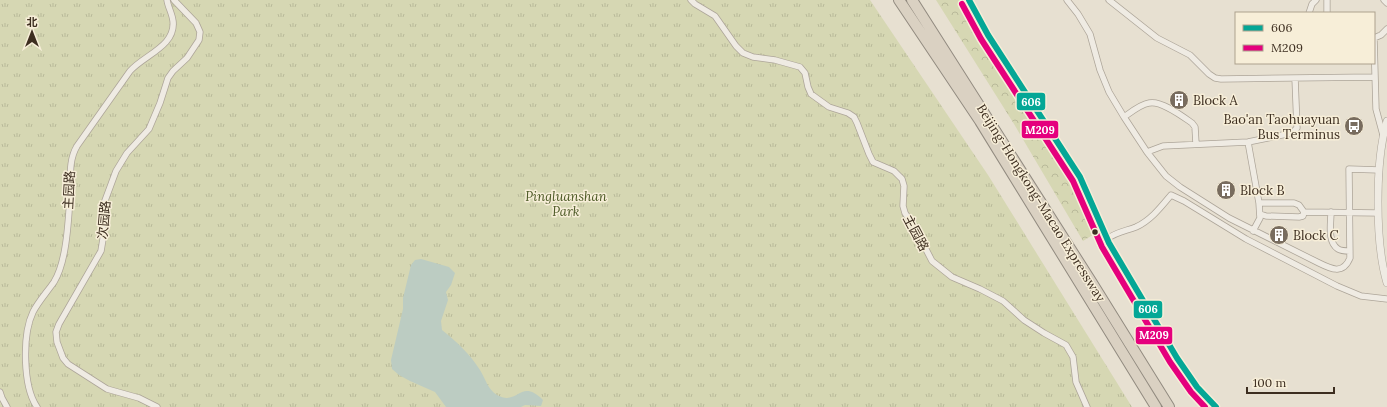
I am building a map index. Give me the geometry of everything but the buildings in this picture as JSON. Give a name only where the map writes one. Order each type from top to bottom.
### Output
[{"type":"highway","name":"Beijing-Hongkong-Macao Expressway","points":[[899,0],[980,121],[1156,407]]},
{"type":"highway","name":"Beijing-Hongkong-Macao Expressway","points":[[912,0],[1088,276],[1169,407]]},
{"type":"street","name":"主园路","points":[[37,407],[32,398],[25,367],[26,347],[33,312],[54,282],[62,261],[68,224],[71,164],[73,154],[77,146],[130,71],[169,38],[173,30],[173,21],[167,0]]},
{"type":"street","name":"次园路","points":[[158,407],[139,398],[107,389],[68,364],[63,358],[59,349],[56,332],[102,247],[103,206],[116,171],[127,153],[149,129],[170,74],[187,58],[199,40],[200,32],[196,23],[174,0]]},
{"type":"street","name":"主园路","points":[[691,0],[715,16],[732,41],[743,52],[750,56],[775,60],[800,67],[804,71],[809,90],[813,96],[832,110],[848,113],[854,117],[873,162],[894,171],[902,179],[904,186],[903,206],[905,214],[917,232],[932,261],[952,277],[980,289],[1006,304],[1024,320],[1044,333],[1066,344],[1073,358],[1076,382],[1087,407]]},
{"type":"street","points":[[1066,0],[1078,14],[1090,34],[1100,70],[1109,92],[1147,152],[1169,180],[1229,218],[1319,263],[1334,269],[1344,267],[1348,263],[1350,251],[1349,169],[1379,170]]},
{"type":"street","points":[[1109,0],[1157,38],[1190,55],[1215,78],[1376,77]]},
{"type":"street","points":[[1309,12],[1312,4],[1316,0]]},
{"type":"street","points":[[1327,0],[1327,12]]},
{"type":"street","points":[[1384,0],[1387,3]]},
{"type":"street","points":[[1375,38],[1381,35],[1387,29]]},
{"type":"street","points":[[1375,58],[1376,109],[1383,135]]},
{"type":"street","points":[[1147,152],[1163,146],[1248,142],[1287,135],[1295,131],[1297,128],[1295,78]]},
{"type":"street","points":[[1124,117],[1148,103],[1153,102],[1165,106],[1192,123],[1195,127],[1196,144]]},
{"type":"street","points":[[1387,121],[1383,135],[1379,170],[1378,213],[1381,255],[1387,283]]},
{"type":"street","points":[[1248,142],[1260,214],[1260,218],[1253,231]]},
{"type":"street","points":[[1107,239],[1117,232],[1146,222],[1158,211],[1171,195],[1184,201],[1246,239],[1337,286],[1361,296],[1387,299]]},
{"type":"street","points":[[1259,203],[1294,203],[1300,205],[1304,212]]},
{"type":"street","points":[[1304,212],[1378,213]]},
{"type":"street","points":[[1260,214],[1266,216],[1300,217],[1303,216],[1304,212]]},
{"type":"street","points":[[1331,212],[1331,239],[1339,250],[1350,251]]},
{"type":"street","points":[[0,392],[7,407]]},
{"type":"green space","name":"Pingluanshan Park","points":[[0,0],[870,0],[988,175],[1132,407],[0,407]]},
{"type":"green space","points":[[936,0],[962,0],[982,38],[1073,181],[1096,233],[1083,241],[1014,124]]},
{"type":"shaded area","points":[[421,259],[449,267],[455,273],[451,285],[446,292],[448,300],[441,321],[442,330],[458,343],[472,359],[494,393],[504,398],[510,398],[524,391],[529,391],[543,400],[541,406],[446,407],[435,392],[410,381],[392,369],[391,360],[403,309],[403,298],[411,265],[415,260]]},
{"type":"transit line","name":"606","points":[[969,0],[988,35],[1080,177],[1109,243],[1177,358],[1197,387],[1216,407]]},
{"type":"transit line","name":"M209","points":[[962,4],[981,39],[1073,181],[1102,247],[1170,362],[1191,392],[1205,407]]},
{"type":"place","name":"Block A","points":[[1179,100]]},
{"type":"place","name":"Bao'an Taohuayuan Bus Terminus","points":[[1354,126]]},
{"type":"place","name":"Block B","points":[[1226,190]]},
{"type":"place","name":"Block C","points":[[1279,235]]}]
